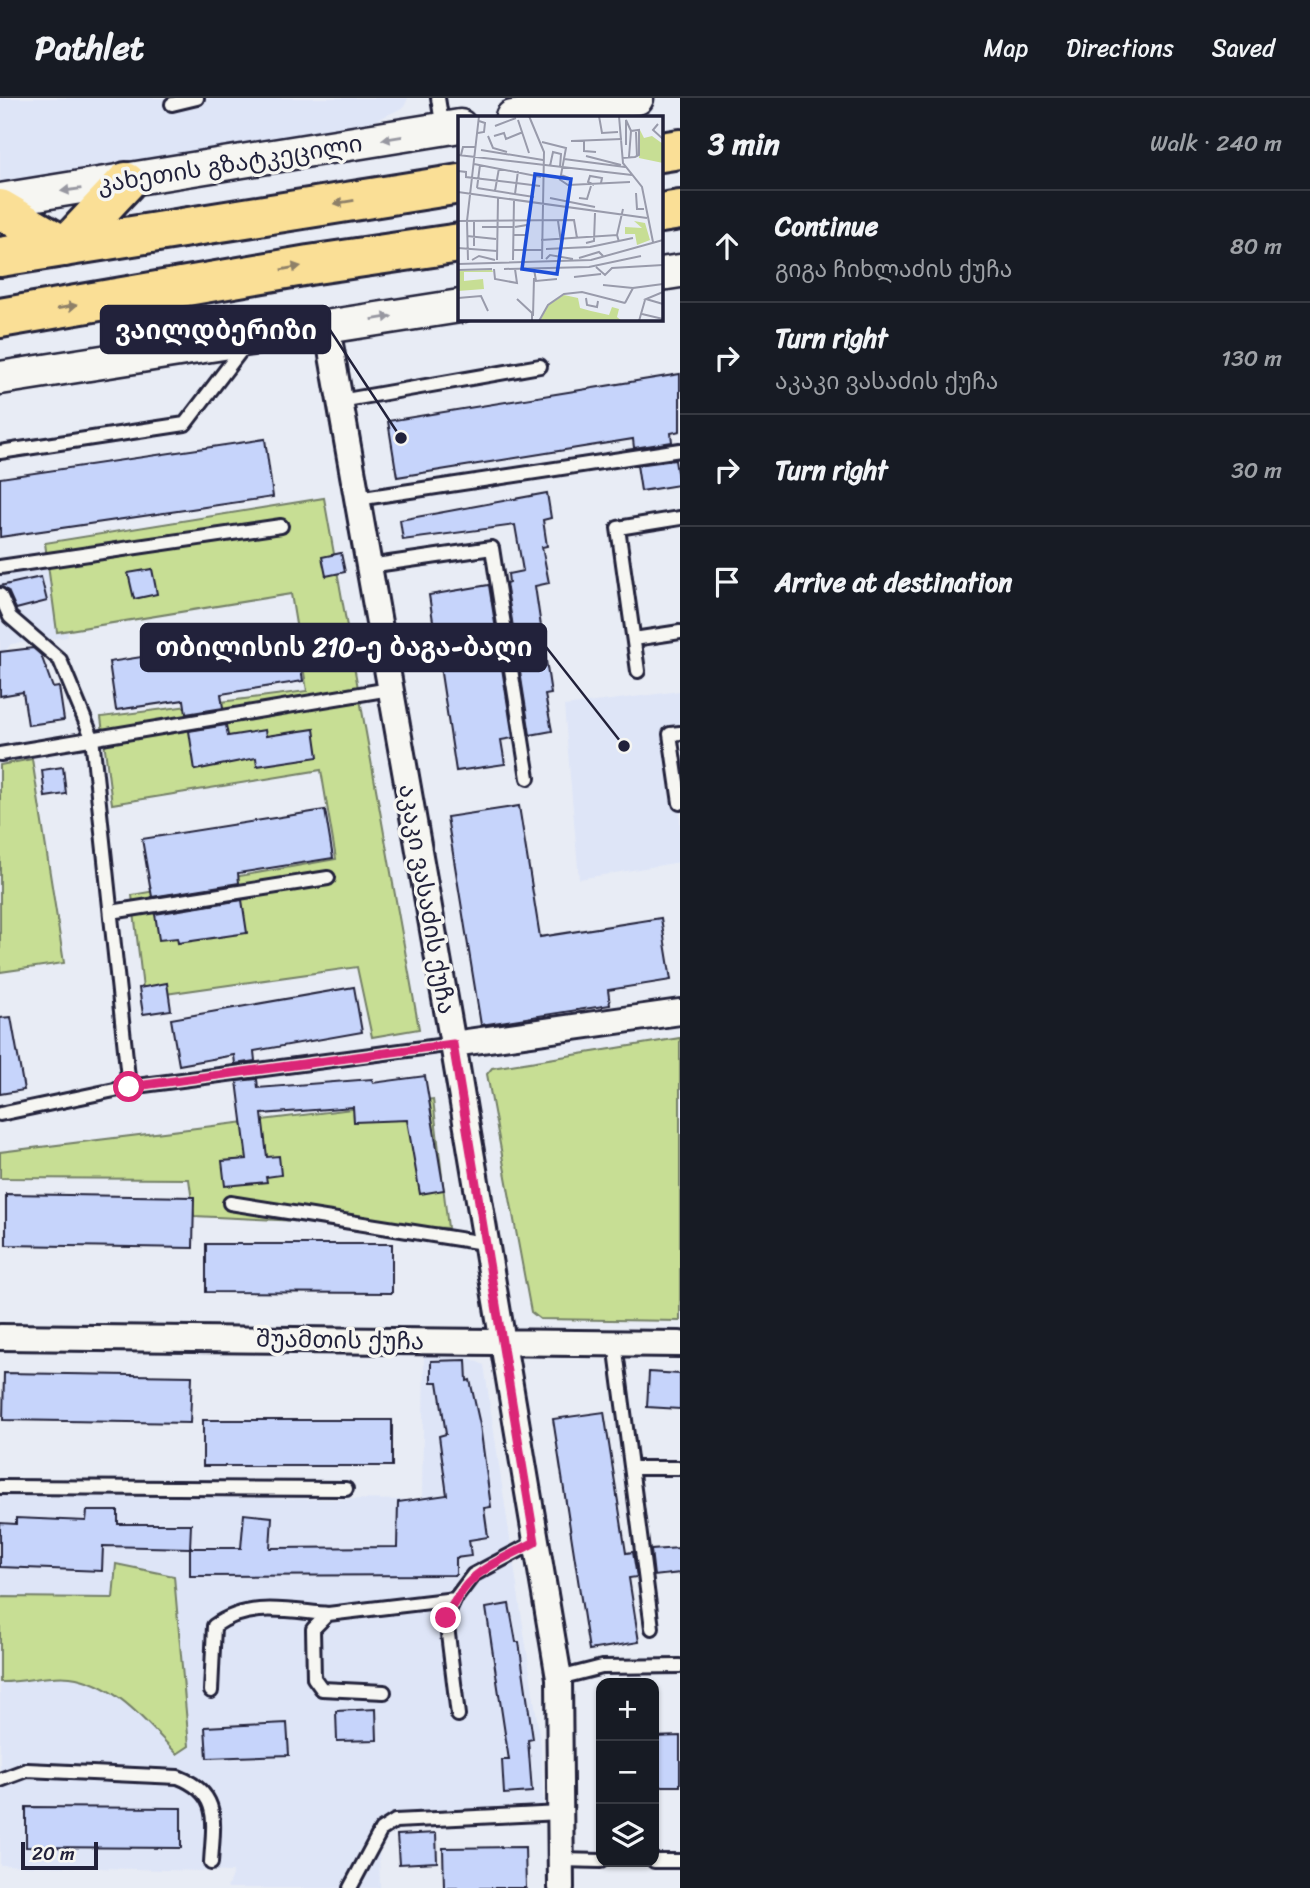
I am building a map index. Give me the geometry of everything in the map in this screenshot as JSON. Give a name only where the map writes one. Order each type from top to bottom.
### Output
[{"type":"highway","points":[[662,152],[680,149]]},
{"type":"highway","points":[[65,247],[126,182]]},
{"type":"highway","points":[[0,257],[458,184]]},
{"type":"highway","points":[[0,209],[65,247]]},
{"type":"highway","points":[[662,213],[680,210]]},
{"type":"highway","points":[[0,318],[309,265],[458,243]]},
{"type":"street","points":[[519,116],[637,98]]},
{"type":"street","name":"კახეთის გზატკეცილი","points":[[0,200],[452,128]]},
{"type":"street","points":[[662,274],[680,271]]},
{"type":"street","points":[[0,378],[458,306]]},
{"type":"street","name":"აკაკი ვასაძის ქუჩა","points":[[327,327],[453,1044],[500,1342],[559,1678],[561,1888]]},
{"type":"street","points":[[453,1044],[680,1012]]},
{"type":"street","name":"შუამთის ქუჩა","points":[[0,1337],[680,1344]]},
{"type":"lane","points":[[172,104],[197,98]]},
{"type":"lane","points":[[438,98],[452,128]]},
{"type":"lane","points":[[0,452],[185,424],[249,339]]},
{"type":"lane","points":[[340,401],[540,366]]},
{"type":"lane","points":[[357,499],[680,450]]},
{"type":"lane","points":[[638,671],[618,528],[680,518]]},
{"type":"lane","points":[[0,567],[281,526]]},
{"type":"lane","points":[[369,566],[492,548],[528,778]]},
{"type":"lane","points":[[0,595],[10,617],[61,660],[92,737],[129,1087]]},
{"type":"lane","points":[[634,639],[680,632]]},
{"type":"lane","points":[[0,754],[390,689]]},
{"type":"lane","points":[[680,733],[670,734],[680,803]]},
{"type":"lane","points":[[111,912],[328,878]]},
{"type":"lane","points":[[0,1114],[129,1087],[453,1044]]},
{"type":"lane","points":[[230,1203],[484,1243]]},
{"type":"lane","points":[[615,1343],[652,1628]]},
{"type":"lane","points":[[632,1468],[680,1468]]},
{"type":"lane","points":[[0,1487],[346,1489]]},
{"type":"lane","points":[[457,1715],[446,1618],[473,1575],[535,1542]]},
{"type":"lane","points":[[211,1691],[214,1626],[231,1614],[256,1608],[328,1614],[455,1600]]},
{"type":"lane","points":[[328,1614],[313,1629],[314,1678],[322,1689],[384,1692]]},
{"type":"lane","points":[[559,1678],[601,1667],[680,1666]]},
{"type":"lane","points":[[0,1780],[27,1770],[178,1777],[197,1784],[214,1808],[211,1863]]},
{"type":"lane","points":[[350,1888],[380,1830],[396,1821],[561,1813]]},
{"type":"lane","points":[[561,1860],[596,1861]]},
{"type":"lane","points":[[659,1861],[680,1861]]},
{"type":"shaded area","points":[[0,98],[408,98],[404,107],[369,124],[0,185]]},
{"type":"shaded area","points":[[57,561],[68,637],[11,644],[0,657],[0,570]]},
{"type":"shaded area","points":[[680,691],[680,862],[579,879],[564,706]]},
{"type":"shaded area","points":[[424,1356],[468,1357],[484,1365],[541,1746],[544,1823],[405,1825],[390,1831],[379,1851],[380,1888],[227,1888],[233,1872],[0,1865],[0,1495],[422,1500]]},
{"type":"green space","points":[[324,498],[419,1029],[372,1037],[357,967],[144,997],[132,895],[336,859],[321,770],[112,804],[101,717],[307,691],[291,594],[57,632],[45,543]]},
{"type":"green space","points":[[32,759],[64,963],[0,972],[0,765]]},
{"type":"green space","points":[[680,1038],[680,1321],[540,1319],[531,1312],[487,1074],[492,1068]]},
{"type":"green space","points":[[433,1099],[448,1228],[194,1216],[189,1179],[0,1178],[0,1152]]},
{"type":"green space","points":[[116,1564],[174,1576],[189,1746],[177,1754],[142,1717],[102,1687],[62,1676],[0,1682],[0,1597],[113,1598]]},
{"type":"building","points":[[680,374],[680,431],[671,433],[672,442],[634,448],[633,439],[397,477],[388,421]]},
{"type":"building","points":[[265,439],[273,497],[0,537],[0,478]]},
{"type":"building","points":[[675,460],[679,485],[641,491],[637,465]]},
{"type":"building","points":[[547,493],[551,518],[543,520],[547,546],[542,547],[549,583],[535,586],[551,694],[545,695],[552,731],[530,735],[506,583],[509,582],[508,574],[523,571],[515,525],[403,540],[400,520]]},
{"type":"building","points":[[341,553],[345,572],[326,576],[322,557]]},
{"type":"building","points":[[152,569],[157,594],[134,599],[128,573]]},
{"type":"building","points":[[41,577],[47,601],[16,609],[8,591],[0,586]]},
{"type":"building","points":[[489,585],[513,738],[501,740],[505,764],[456,771],[429,595]]},
{"type":"building","points":[[296,633],[303,681],[221,694],[223,708],[186,714],[184,700],[116,710],[109,662]]},
{"type":"building","points":[[33,648],[41,655],[53,688],[59,687],[64,720],[28,725],[23,692],[0,696],[0,652]]},
{"type":"building","points":[[226,725],[228,736],[265,730],[266,736],[314,729],[318,757],[257,766],[256,758],[195,770],[189,731]]},
{"type":"building","points":[[63,767],[66,794],[45,797],[42,770]]},
{"type":"building","points":[[519,806],[540,937],[661,918],[671,980],[608,990],[610,1005],[481,1025],[447,817]]},
{"type":"building","points":[[325,810],[333,858],[238,873],[239,883],[152,897],[142,839]]},
{"type":"building","points":[[242,900],[247,933],[178,943],[177,938],[159,940],[155,914]]},
{"type":"building","points":[[167,983],[171,1010],[143,1014],[139,988]]},
{"type":"building","points":[[354,987],[362,1032],[254,1051],[255,1061],[235,1064],[234,1055],[179,1065],[171,1019]]},
{"type":"building","points":[[11,1017],[24,1090],[0,1094],[0,1018]]},
{"type":"building","points":[[425,1076],[444,1190],[420,1194],[407,1120],[354,1122],[353,1107],[262,1114],[267,1157],[279,1156],[281,1175],[266,1177],[267,1182],[225,1186],[222,1161],[247,1159],[237,1081],[257,1079],[258,1088],[372,1079],[373,1083]]},
{"type":"building","points":[[6,1194],[194,1197],[193,1248],[6,1245]]},
{"type":"building","points":[[206,1244],[392,1244],[392,1293],[206,1292]]},
{"type":"building","points":[[466,1360],[467,1381],[470,1380],[480,1425],[491,1507],[484,1508],[488,1537],[469,1540],[471,1556],[456,1558],[456,1575],[190,1576],[190,1548],[241,1548],[244,1514],[272,1517],[270,1548],[397,1547],[398,1502],[447,1495],[439,1436],[446,1434],[438,1382],[431,1382],[431,1361]]},
{"type":"building","points":[[649,1372],[680,1374],[680,1409],[647,1407]]},
{"type":"building","points":[[4,1373],[192,1376],[190,1423],[3,1420]]},
{"type":"building","points":[[604,1412],[626,1553],[633,1552],[637,1577],[629,1578],[639,1642],[589,1650],[553,1419]]},
{"type":"building","points":[[203,1420],[392,1420],[392,1466],[203,1466]]},
{"type":"building","points":[[87,1511],[118,1511],[118,1524],[191,1524],[190,1548],[103,1546],[102,1571],[0,1567],[0,1523],[16,1524],[16,1518],[86,1521]]},
{"type":"building","points":[[680,1548],[680,1573],[654,1576],[651,1550]]},
{"type":"building","points":[[509,1604],[516,1642],[519,1642],[533,1739],[528,1740],[532,1792],[504,1794],[502,1760],[509,1760],[486,1608]]},
{"type":"building","points":[[376,1709],[377,1740],[337,1741],[336,1711]]},
{"type":"building","points":[[287,1723],[289,1755],[207,1758],[205,1727]]},
{"type":"building","points":[[680,1736],[680,1786],[659,1786],[659,1737]]},
{"type":"building","points":[[26,1807],[181,1808],[181,1848],[26,1847]]},
{"type":"building","points":[[436,1833],[437,1862],[399,1864],[397,1835]]},
{"type":"building","points":[[525,1847],[526,1888],[444,1888],[443,1848]]},
{"type":"place","name":"ვაილდბერიზი","points":[[401,438]]},
{"type":"place","name":"თბილისის 210-ე ბაგა-ბაღი","points":[[624,746]]},
{"type":"route","points":[[129,1087],[453,1044],[535,1542],[473,1575],[446,1618]]}]
